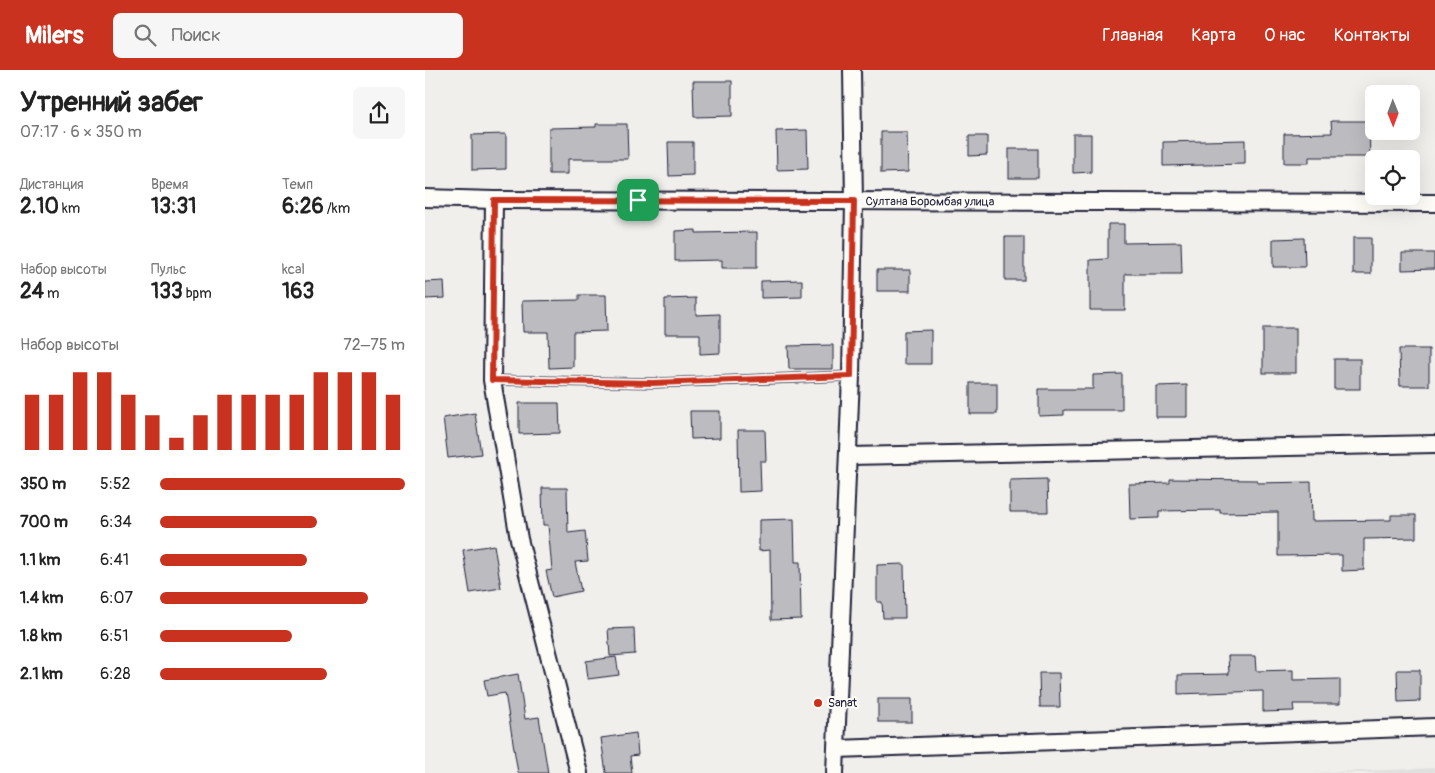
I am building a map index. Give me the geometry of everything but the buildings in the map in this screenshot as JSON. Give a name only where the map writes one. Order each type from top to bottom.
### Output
[{"type":"street","points":[[835,773],[851,376],[854,201],[852,70]]},
{"type":"street","name":"Султана Боромбая улица","points":[[425,198],[494,200],[1435,203]]},
{"type":"street","points":[[494,200],[492,380],[519,539],[579,773]]},
{"type":"street","points":[[849,456],[1435,444]]},
{"type":"street","points":[[837,750],[1435,727]]},
{"type":"lane","points":[[492,380],[653,383],[851,376]]},
{"type":"shaded area","points":[[1435,768],[1435,773],[1312,773]]},
{"type":"place","name":"Sanat","points":[[818,703]]},
{"type":"route","points":[[494,200],[638,200],[854,201],[851,376],[653,383],[492,380],[494,200]]}]
